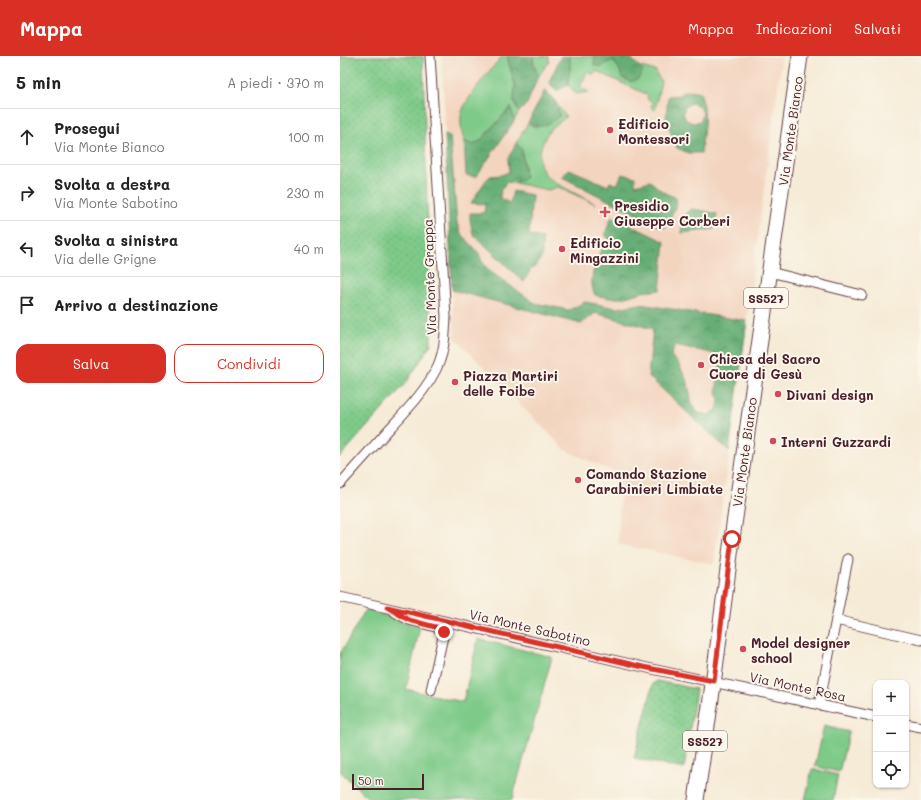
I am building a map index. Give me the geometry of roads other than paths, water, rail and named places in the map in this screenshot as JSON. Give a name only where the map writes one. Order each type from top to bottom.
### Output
[{"type":"main road","name":"Via Monte Bianco","points":[[696,800],[714,681],[732,539],[800,56]]},
{"type":"street","name":"Via Monte Grappa","points":[[340,484],[420,393],[439,363],[443,351],[446,317],[430,56]]},
{"type":"street","points":[[770,272],[862,295]]},
{"type":"street","points":[[819,704],[848,559]]},
{"type":"street","name":"Via Monte Sabotino","points":[[340,597],[648,668],[714,681]]},
{"type":"street","points":[[387,607],[409,620],[439,628],[444,632],[431,690]]},
{"type":"street","points":[[836,620],[921,640]]},
{"type":"street","name":"Via Monte Rosa","points":[[714,681],[873,716]]},
{"type":"street","points":[[909,725],[921,727]]},
{"type":"place","name":"Edificio Montessori","points":[[610,130]]},
{"type":"place","name":"Presidio Giuseppe Corberi","points":[[605,212]]},
{"type":"place","name":"Edificio Mingazzini","points":[[562,249]]},
{"type":"place","name":"Chiesa del Sacro Cuore di Gesù","points":[[701,365]]},
{"type":"place","name":"Piazza Martiri delle Foibe","points":[[455,382]]},
{"type":"place","name":"Divani design","points":[[778,394]]},
{"type":"place","name":"Interni Guzzardi","points":[[773,441]]},
{"type":"place","name":"Comando Stazione Carabinieri Limbiate","points":[[578,480]]},
{"type":"place","name":"Model designer school","points":[[743,649]]}]
